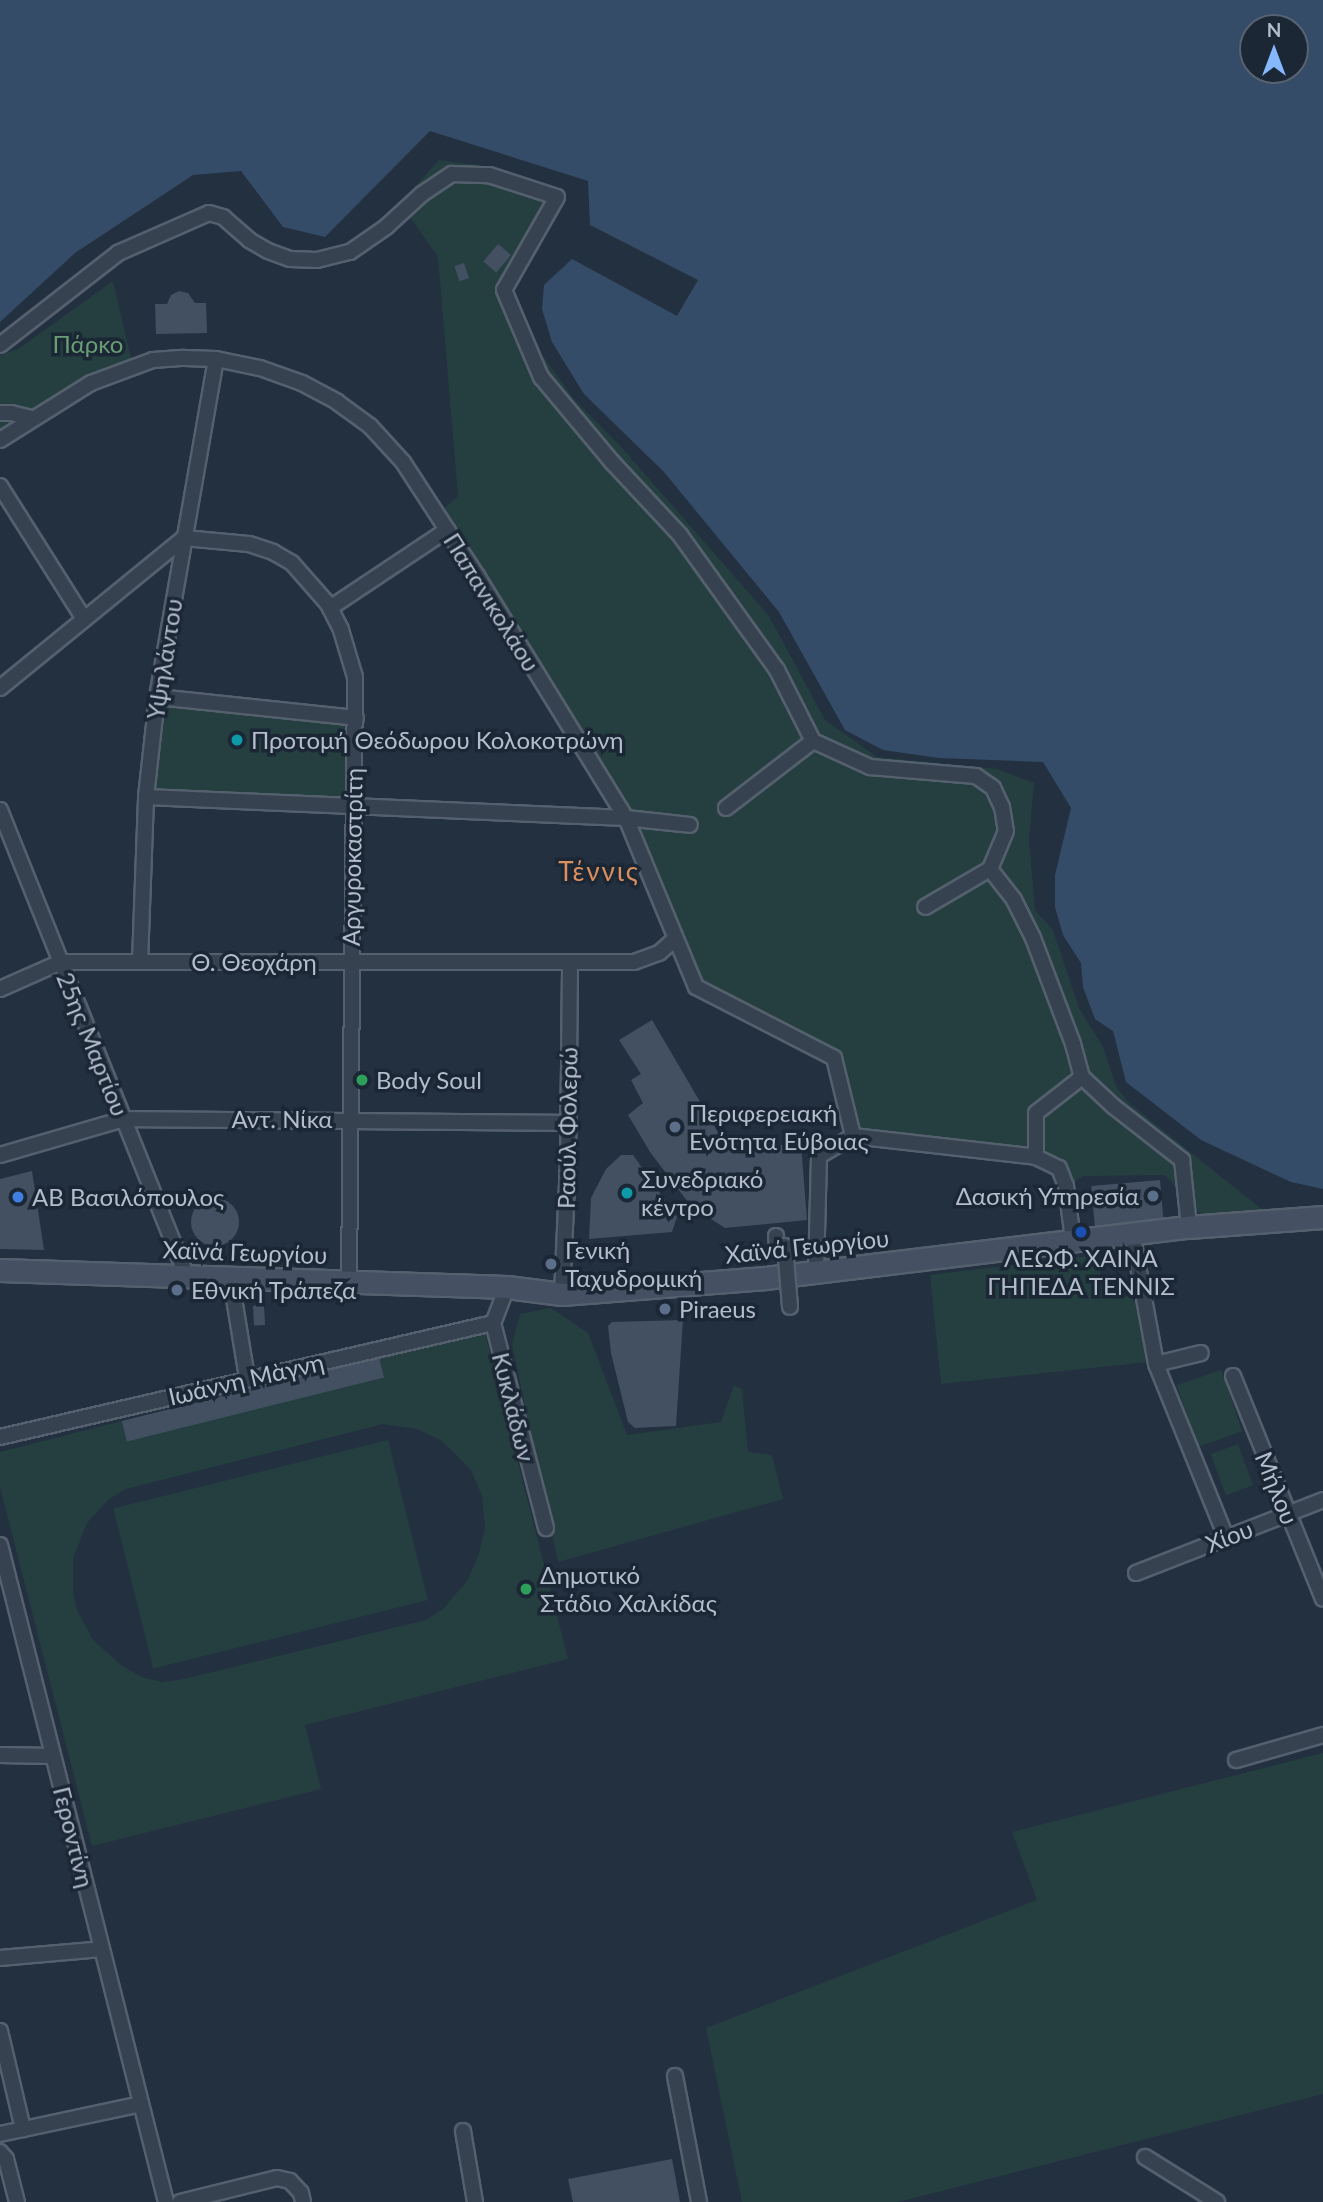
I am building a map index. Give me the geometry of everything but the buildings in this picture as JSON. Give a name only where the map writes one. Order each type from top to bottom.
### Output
[{"type":"main road","name":"Χαϊνά Γεωργίου","points":[[0,1270],[230,1280],[507,1287],[562,1294],[816,1272],[1189,1227],[1323,1217]]},
{"type":"street","points":[[0,345],[117,253],[209,213],[223,217],[268,251],[290,259],[317,260],[350,251],[386,227],[422,194],[452,174],[489,175],[557,197],[504,290],[541,377],[603,453],[680,535],[777,670],[813,741],[870,767],[976,776],[993,788],[1002,807],[1006,831],[990,869],[925,907]]},
{"type":"street","name":"Παπανικολάου","points":[[0,440],[31,418],[91,383],[153,360],[216,359],[260,368],[302,383],[337,402],[370,426],[403,463],[447,530],[626,818],[674,940],[696,987],[834,1058],[853,1136]]},
{"type":"street","name":"Υψηλάντου","points":[[140,962],[146,797],[157,697],[216,359]]},
{"type":"street","points":[[0,413],[10,412],[31,418]]},
{"type":"street","points":[[0,486],[84,619]]},
{"type":"street","points":[[330,608],[447,530]]},
{"type":"street","points":[[0,688],[184,538]]},
{"type":"street","name":"Αργυροκαστρίτη","points":[[184,538],[248,544],[273,552],[292,563],[330,608],[341,630],[355,677],[350,962],[349,1282]]},
{"type":"street","points":[[157,697],[356,718]]},
{"type":"street","points":[[726,808],[813,741]]},
{"type":"street","points":[[146,797],[626,818],[690,825]]},
{"type":"street","name":"25ης Μαρτίου","points":[[0,810],[187,1277]]},
{"type":"street","points":[[990,869],[1014,900],[1033,938],[1073,1044],[1082,1077],[1113,1106],[1182,1160],[1189,1227]]},
{"type":"street","name":"Θ. Θεοχάρη","points":[[0,989],[61,962],[642,960],[659,953],[674,940]]},
{"type":"street","name":"Ραούλ Φολερώ","points":[[562,1294],[569,1123],[570,962]]},
{"type":"street","points":[[1036,1157],[1036,1113],[1082,1077]]},
{"type":"street","name":"Αντ. Νίκα","points":[[0,1155],[124,1119],[569,1123]]},
{"type":"street","points":[[816,1272],[819,1156],[853,1136],[1036,1157],[1059,1168],[1066,1186],[1073,1240]]},
{"type":"street","points":[[1132,1234],[1156,1364],[1226,1537]]},
{"type":"street","points":[[776,1237],[777,1246],[785,1246],[790,1307]]},
{"type":"street","points":[[230,1280],[247,1378]]},
{"type":"street","name":"Κυκλάδων","points":[[507,1287],[493,1323],[546,1528]]},
{"type":"street","name":"Ιωάννη Μὰγνη","points":[[0,1437],[493,1323]]},
{"type":"street","points":[[1156,1364],[1201,1353]]},
{"type":"street","name":"Μήλου","points":[[1233,1376],[1323,1599]]},
{"type":"street","name":"Χίου","points":[[1136,1573],[1323,1500]]},
{"type":"street","name":"Γεροντίνη","points":[[0,1545],[166,2202]]},
{"type":"street","points":[[1236,1760],[1323,1735]]},
{"type":"street","points":[[0,1755],[53,1756]]},
{"type":"street","points":[[0,1958],[102,1949]]},
{"type":"street","points":[[0,2031],[23,2129]]},
{"type":"street","points":[[675,2076],[699,2202]]},
{"type":"street","points":[[0,2134],[141,2104]]},
{"type":"street","points":[[463,2131],[475,2202]]},
{"type":"street","points":[[0,2152],[6,2159],[17,2202]]},
{"type":"street","points":[[1145,2157],[1217,2202]]},
{"type":"street","points":[[180,2202],[277,2178],[290,2181],[301,2193],[303,2202]]},
{"type":"green space","points":[[439,160],[491,167],[566,194],[511,294],[530,338],[574,399],[623,449],[769,616],[825,720],[877,757],[997,769],[1034,783],[1029,839],[1035,910],[1053,930],[1079,1008],[1103,1047],[1116,1086],[1129,1103],[1269,1215],[1207,1221],[1165,1175],[1083,1176],[1070,1185],[1065,1168],[1046,1154],[856,1132],[837,1056],[699,982],[628,812],[441,511],[458,496],[438,257],[400,203]]},
{"type":"green space","name":"Πάρκο","points":[[113,281],[133,367],[0,440],[0,355],[18,349]]},
{"type":"green space","points":[[157,697],[356,718],[353,806],[146,797]]},
{"type":"green space","points":[[1097,1255],[1104,1297],[1136,1296],[1148,1362],[941,1384],[930,1275]]},
{"type":"green space","points":[[551,1308],[588,1333],[627,1435],[721,1422],[734,1385],[742,1389],[748,1452],[772,1455],[783,1499],[558,1562],[512,1344],[520,1314]]},
{"type":"green space","name":"Δημοτικό Στάδιο Χαλκίδας","points":[[484,1329],[568,1659],[305,1725],[321,1789],[92,1846],[0,1487],[0,1452]],"holes":[[[379,1357],[384,1377],[127,1441],[123,1421]],[[383,1424],[417,1429],[442,1441],[471,1470],[482,1496],[485,1528],[479,1554],[467,1581],[443,1609],[426,1620],[184,1679],[161,1682],[142,1677],[122,1666],[93,1640],[77,1610],[73,1593],[73,1558],[87,1523],[109,1499],[126,1489]]]},
{"type":"green space","points":[[1221,1370],[1242,1431],[1198,1447],[1177,1385]]},
{"type":"green space","points":[[388,1440],[428,1600],[153,1669],[113,1508]]},
{"type":"green space","points":[[1238,1444],[1253,1485],[1226,1495],[1211,1454]]},
{"type":"green space","points":[[1323,1753],[1323,2094],[898,2202],[742,2202],[706,2028],[1037,1900],[1012,1832]]},
{"type":"water","points":[[0,0],[1323,0],[1323,1189],[1291,1182],[1201,1140],[1126,1082],[1113,1031],[1095,1019],[1083,987],[1081,963],[1063,935],[1055,907],[1055,875],[1071,808],[1043,762],[939,758],[883,750],[845,730],[779,612],[664,472],[584,394],[552,342],[542,309],[544,285],[572,259],[677,316],[698,280],[590,225],[588,181],[430,131],[325,237],[283,227],[241,171],[193,175],[75,253],[0,322]]},
{"type":"place","name":"Προτομή Θεόδωρου Κολοκοτρώνη","points":[[237,740]]},
{"type":"place","name":"Body Soul","points":[[362,1080]]},
{"type":"place","name":"Περιφερειακή Ενότητα Εύβοιας","points":[[675,1127]]},
{"type":"place","name":"Συνεδριακό κέντρο","points":[[627,1193]]},
{"type":"place","name":"Δασική Υπηρεσία","points":[[1153,1196]]},
{"type":"place","name":"ΑΒ Βασιλόπουλος","points":[[18,1197]]},
{"type":"place","name":"ΛΕΩΦ. ΧΑΙΝΑ ΓΗΠΕΔΑ ΤΕΝΝΙΣ","points":[[1081,1232]]},
{"type":"place","name":"Γενική Ταχυδρομική","points":[[551,1264]]},
{"type":"place","name":"Εθνική Τράπεζα","points":[[177,1290]]},
{"type":"place","name":"Piraeus","points":[[665,1309]]},
{"type":"place","name":"Δημοτικό Στάδιο Χαλκίδας","points":[[526,1589]]},
{"type":"district","name":"Τέννις","points":[[599,872]]}]
